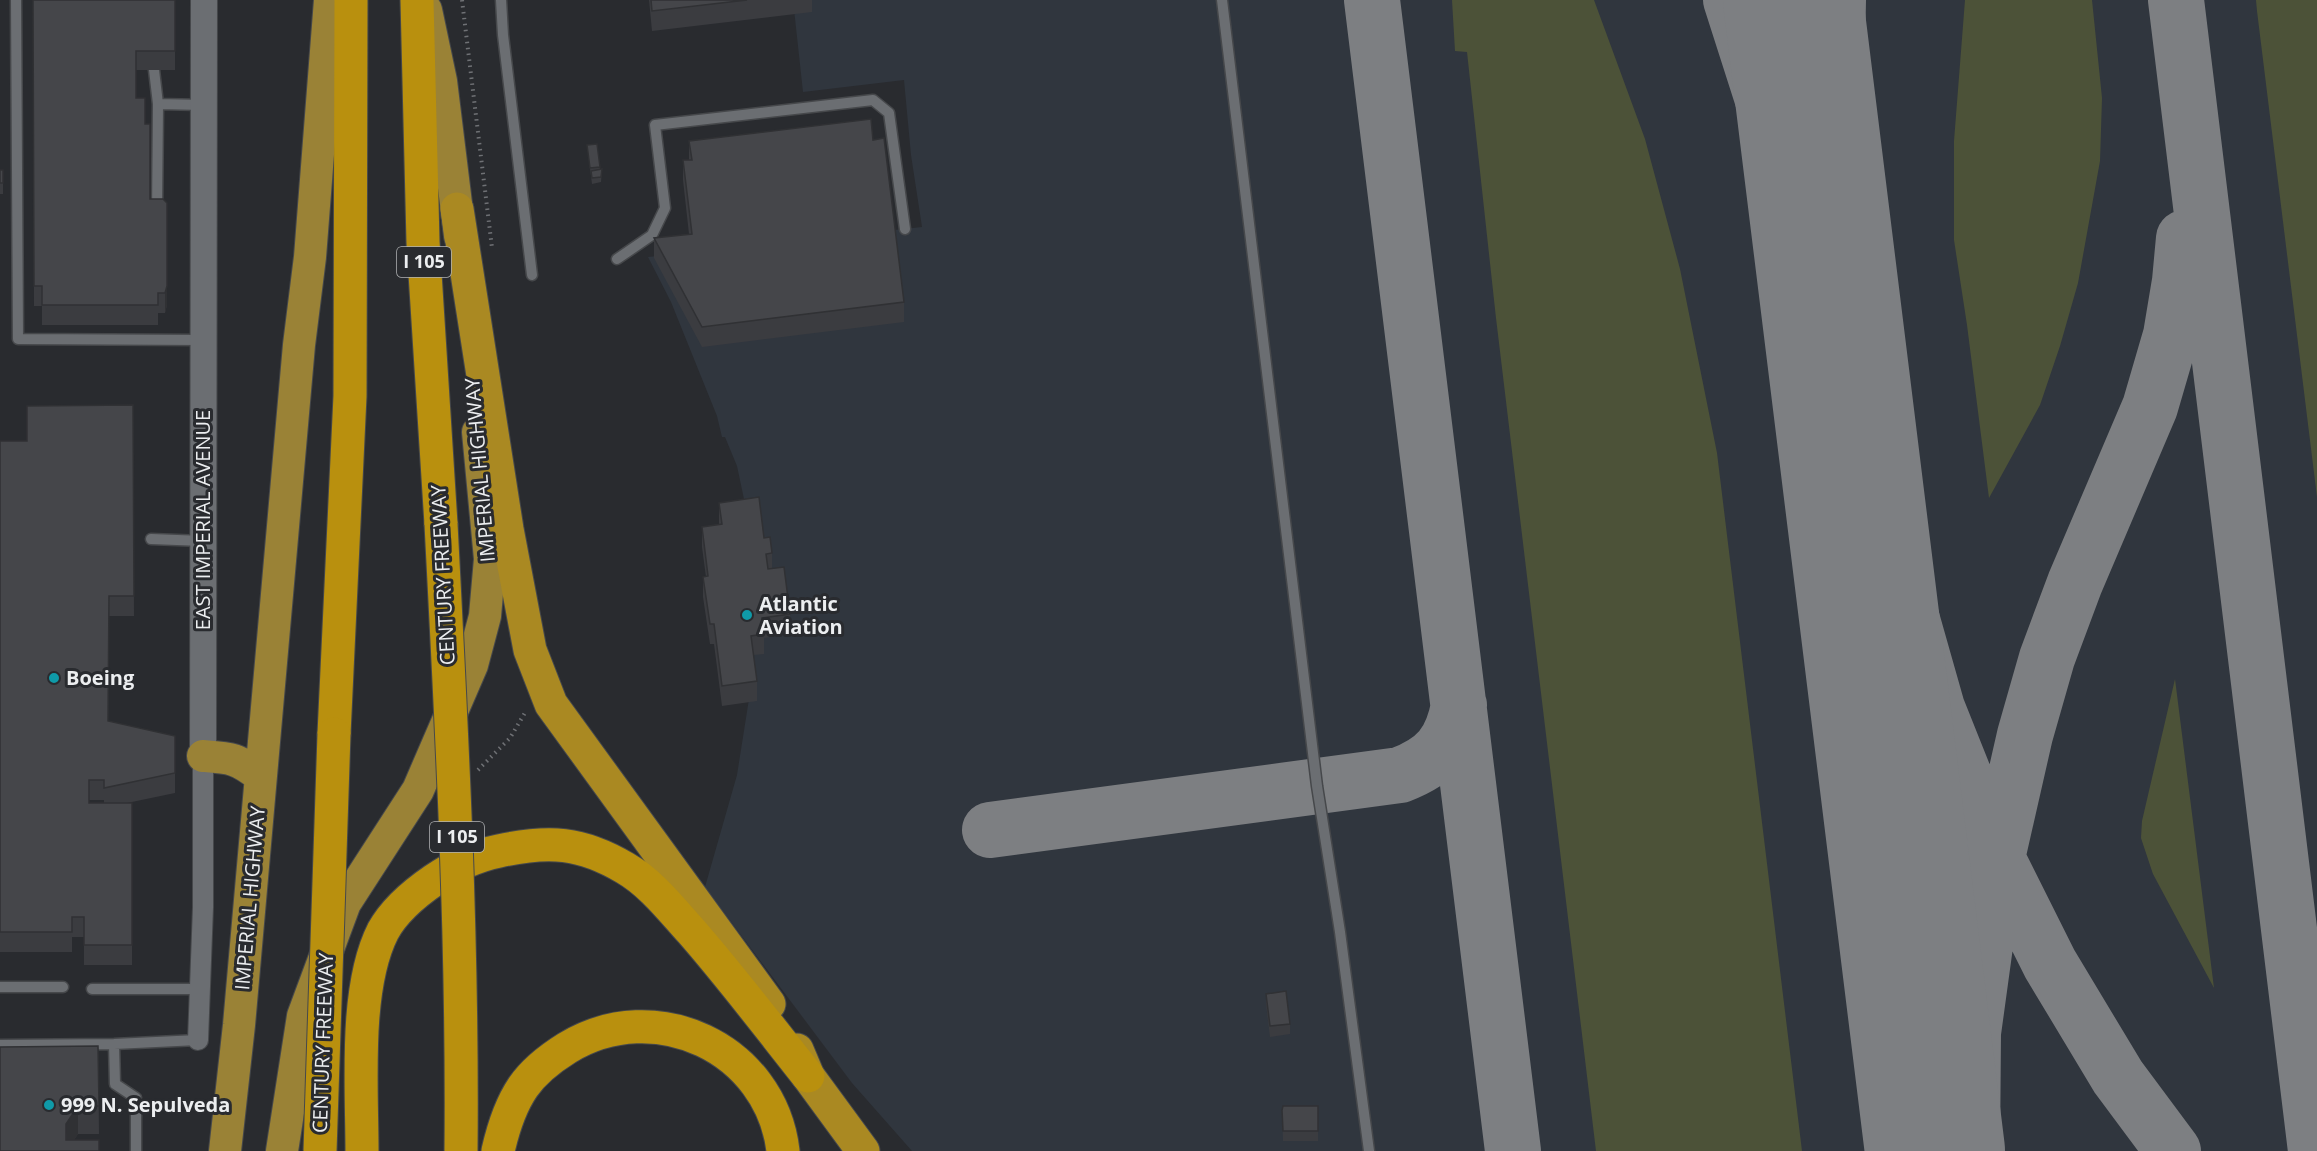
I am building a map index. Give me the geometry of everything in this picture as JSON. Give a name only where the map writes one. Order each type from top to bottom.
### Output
[{"type":"highway","name":"CENTURY FREEWAY","points":[[320,1151],[327,903],[350,396],[351,0]]},
{"type":"highway","name":"CENTURY FREEWAY","points":[[417,0],[423,242],[457,823],[462,1036],[461,1151]]},
{"type":"highway","points":[[457,209],[530,650],[551,704],[790,1034],[808,1076]]},
{"type":"highway","points":[[362,1151],[364,993],[383,930],[414,894],[458,864],[482,854],[516,847],[559,843],[591,850],[627,869],[665,902],[716,959],[808,1076],[863,1151]]},
{"type":"highway","points":[[498,1151],[512,1108],[523,1087],[555,1055],[578,1041],[605,1031],[648,1026],[688,1034],[727,1054],[751,1076],[774,1116],[783,1151]]},
{"type":"main road","name":"IMPERIAL HIGHWAY","points":[[225,1151],[240,1025],[298,345],[310,257],[330,0]]},
{"type":"main road","name":"IMPERIAL HIGHWAY","points":[[282,1151],[303,1016],[345,903],[418,790],[472,665],[485,616],[490,560],[457,209],[441,81],[424,0]]},
{"type":"main road","points":[[203,756],[229,758],[243,763],[260,776]]},
{"type":"street","name":"EAST IMPERIAL AVENUE","points":[[198,1040],[203,907],[204,0]]},
{"type":"lane","points":[[16,0],[18,339],[204,340]]},
{"type":"lane","points":[[501,0],[508,82],[532,275]]},
{"type":"lane","points":[[1222,0],[1317,786],[1340,933],[1369,1151]]},
{"type":"lane","points":[[154,70],[158,104],[157,218]]},
{"type":"lane","points":[[617,259],[652,235],[665,208],[655,125],[873,100],[889,113],[905,229]]},
{"type":"lane","points":[[158,104],[205,105]]},
{"type":"lane","points":[[150,539],[203,541]]},
{"type":"lane","points":[[0,987],[63,987]]},
{"type":"lane","points":[[92,989],[201,989]]},
{"type":"lane","points":[[0,1045],[114,1044],[198,1040]]},
{"type":"lane","points":[[114,1044],[116,1084],[136,1098],[136,1151]]},
{"type":"path","points":[[462,0],[494,258]]},
{"type":"shaded area","points":[[793,0],[2317,0],[2317,1151],[912,1151],[852,1083],[705,887],[737,775],[749,699],[739,611],[760,608],[737,466],[725,437],[722,437],[717,416],[671,302],[648,257],[922,227],[911,155],[904,80],[803,92]]},
{"type":"green space","points":[[1452,0],[1594,0],[1645,139],[1680,269],[1717,453],[1802,1151],[1596,1151],[1496,318],[1467,52],[1455,51]]},
{"type":"green space","points":[[1965,0],[2092,0],[2102,98],[2100,161],[2078,283],[2040,405],[1989,498],[1954,240],[1954,141]]},
{"type":"green space","points":[[2256,0],[2317,0],[2317,497],[2257,11]]},
{"type":"green space","points":[[2175,679],[2214,988],[2153,874],[2141,838],[2142,821]]},
{"type":"building","points":[[33,0],[175,0],[175,51],[136,51],[136,98],[145,98],[145,124],[150,124],[150,199],[163,199],[167,203],[167,286],[165,293],[158,293],[158,305],[42,305],[42,286],[34,286]]},
{"type":"building","points":[[651,0],[747,0],[652,11]]},
{"type":"building","points":[[871,119],[873,140],[884,138],[904,302],[702,327],[654,238],[692,234],[683,160],[692,160],[689,141]]},
{"type":"building","points":[[597,144],[600,167],[590,168],[587,145]]},
{"type":"building","points":[[602,169],[601,177],[592,178],[591,171]]},
{"type":"building","points":[[0,170],[3,170],[3,183],[0,183]]},
{"type":"building","name":"Boeing","points":[[133,405],[134,596],[109,596],[108,721],[175,736],[175,773],[104,788],[104,780],[89,780],[89,803],[132,803],[132,945],[84,945],[84,917],[72,917],[72,932],[0,932],[0,441],[27,441],[27,406]]},
{"type":"building","name":"Atlantic Aviation","points":[[759,497],[764,538],[770,537],[772,553],[766,554],[768,569],[784,567],[790,614],[762,618],[764,634],[751,636],[757,681],[722,686],[714,624],[710,624],[703,577],[708,576],[702,527],[722,524],[719,503]]},
{"type":"building","points":[[1286,991],[1290,1024],[1270,1026],[1266,994]]},
{"type":"building","name":"999 N. Sepulveda","points":[[98,1046],[99,1106],[78,1106],[66,1124],[66,1140],[99,1140],[99,1151],[0,1151],[0,1047]]},
{"type":"building","points":[[1283,1106],[1318,1106],[1318,1131],[1283,1131]]},
{"type":"taxiway","points":[[1372,0],[1513,1151]]},
{"type":"taxiway","points":[[1731,0],[1772,128],[1806,262]]},
{"type":"taxiway","points":[[1838,0],[1835,150],[1839,252]]},
{"type":"taxiway","points":[[2176,0],[2316,1151]]},
{"type":"taxiway","points":[[1820,211],[1855,385],[1895,560],[1937,708],[1997,858],[2050,964],[2118,1077],[2173,1151]]},
{"type":"taxiway","points":[[1972,1151],[1973,1033],[1997,858],[2025,735],[2047,658],[2075,583],[2150,407],[2171,335],[2184,238]]},
{"type":"taxiway","points":[[990,830],[1400,775],[1424,764],[1441,749],[1452,730],[1459,705]]},
{"type":"runway","points":[[1793,0],[1935,1151]]},
{"type":"place","name":"Atlantic Aviation","points":[[747,615]]},
{"type":"place","name":"Boeing","points":[[54,678]]},
{"type":"place","name":"999 N. Sepulveda","points":[[49,1105]]}]
